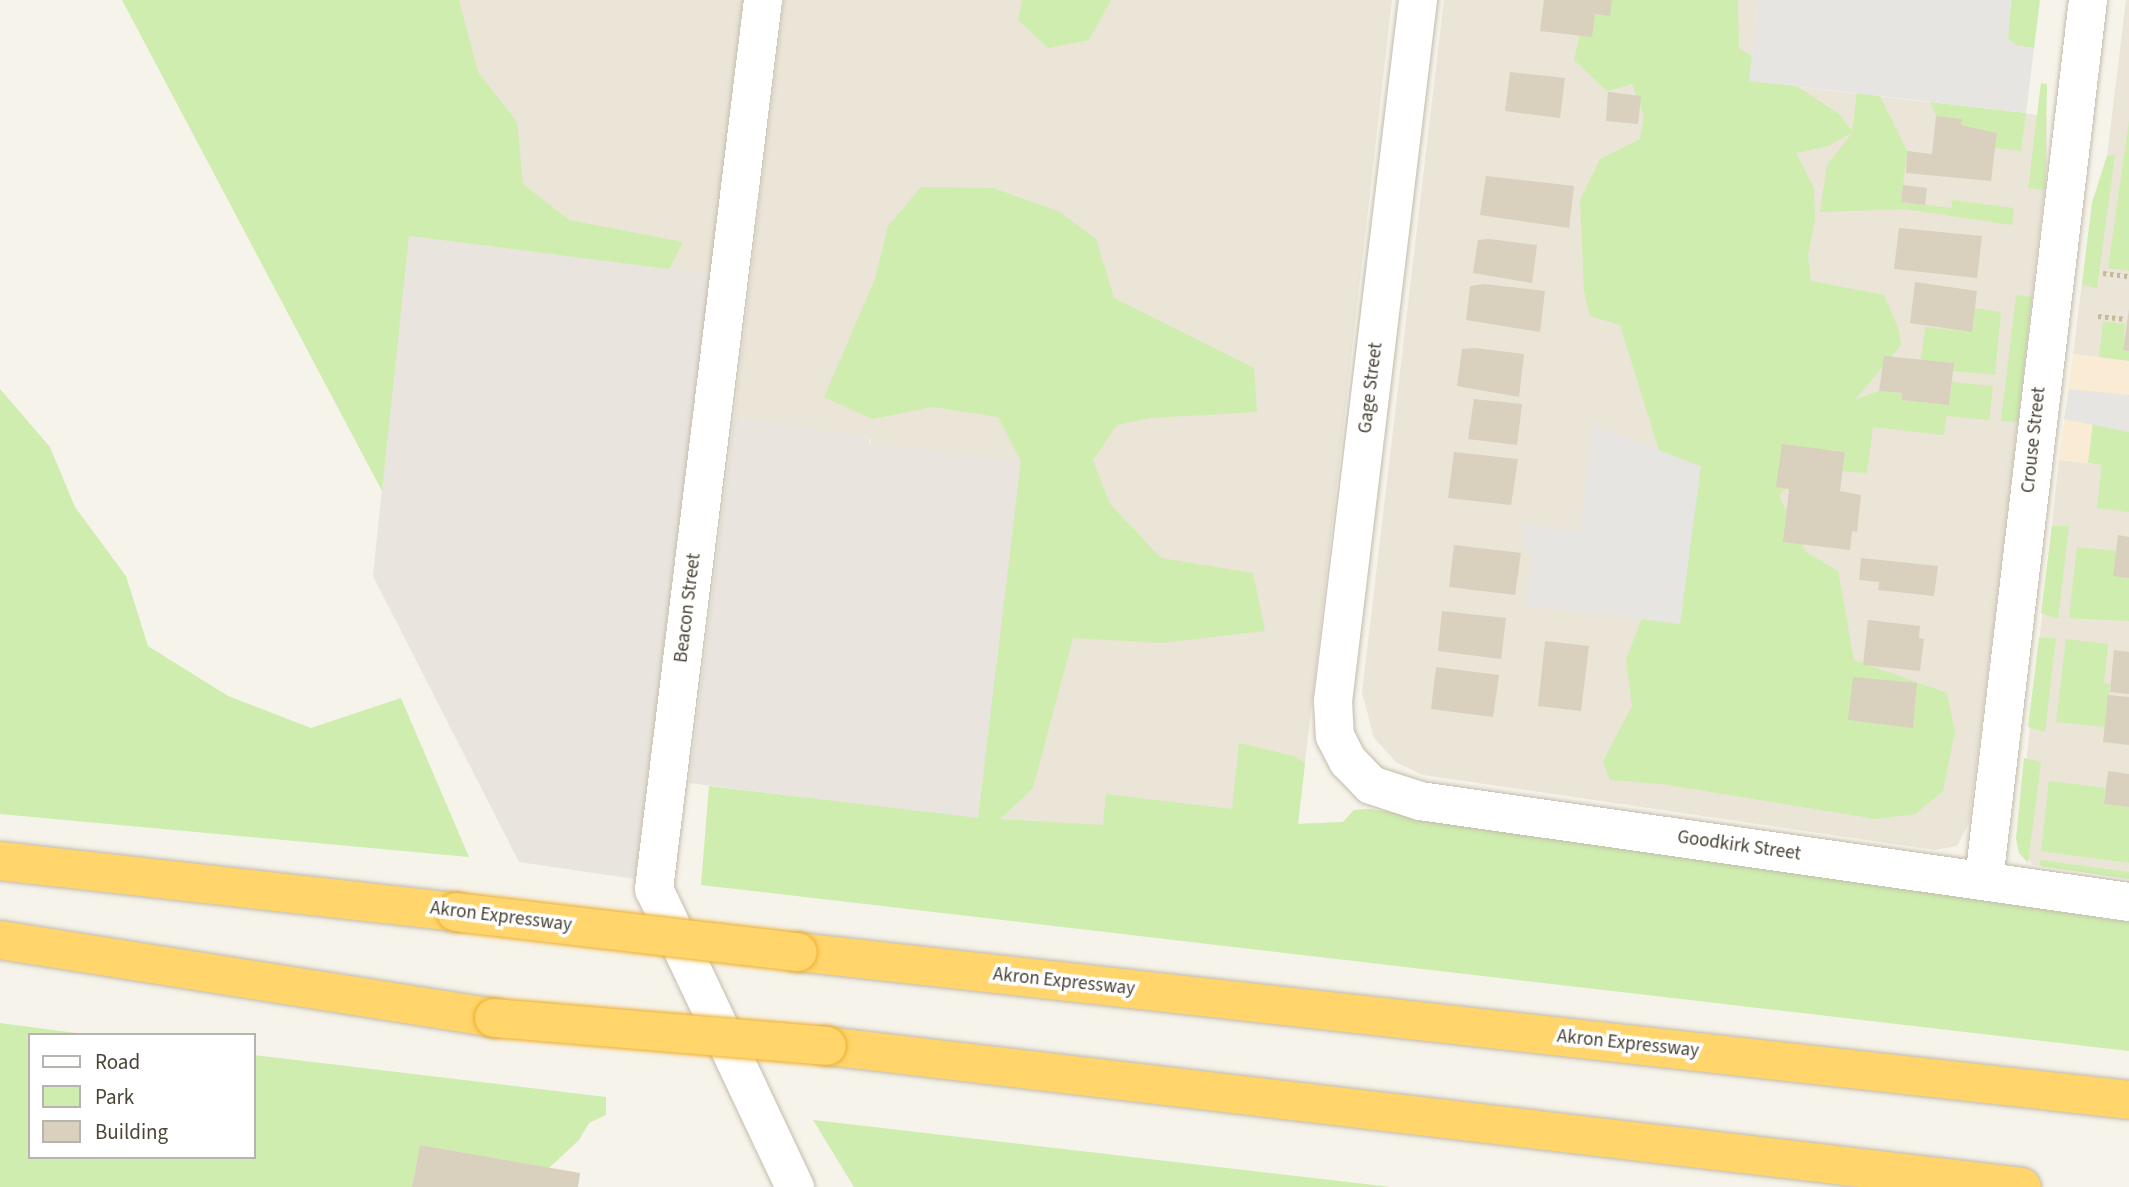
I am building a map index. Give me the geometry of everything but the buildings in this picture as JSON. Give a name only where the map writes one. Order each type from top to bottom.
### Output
[{"type":"highway","name":"Akron Expressway","points":[[0,861],[2129,1100]]},
{"type":"highway","points":[[0,940],[494,1018],[827,1046],[2022,1187]]},
{"type":"street","name":"Beacon Street","points":[[763,0],[654,889],[795,1187]]},
{"type":"street","name":"Gage Street","points":[[1357,771],[1335,736],[1333,701],[1418,0]]},
{"type":"street","name":"Crouse Street","points":[[1984,880],[2088,0]]},
{"type":"street","name":"Goodkirk Street","points":[[1357,771],[1371,785],[1420,801],[2129,902]]},
{"type":"path","points":[[2103,273],[2129,276]]},
{"type":"path","points":[[2098,316],[2126,319]]},
{"type":"shaded area","points":[[424,0],[743,0],[710,274],[408,236]]},
{"type":"shaded area","points":[[784,0],[1392,0],[1298,824],[1343,822],[1354,810],[1369,809],[2129,922],[999,819],[869,437],[734,417]]},
{"type":"shaded area","points":[[1444,0],[1758,0],[1749,81],[2047,116],[2047,168],[1997,598],[1969,823],[1957,846],[1935,850],[1423,775],[1397,763],[1374,738],[1362,692]]},
{"type":"shaded area","points":[[1758,0],[2011,0],[2008,39],[2017,46],[2034,48],[2026,113],[1749,81]]},
{"type":"shaded area","points":[[2126,0],[2129,0],[2129,361],[2073,354],[2092,204],[2107,156]]},
{"type":"shaded area","points":[[408,236],[710,274],[635,879],[519,862],[373,576]]},
{"type":"shaded area","points":[[2073,354],[2129,361],[2129,468],[2059,460]]},
{"type":"shaded area","points":[[2069,389],[2129,395],[2129,432],[2064,419]]},
{"type":"shaded area","points":[[734,417],[869,437],[869,443],[1021,461],[978,819],[689,783]]},
{"type":"shaded area","points":[[1593,425],[1701,466],[1680,624],[1525,605],[1533,557],[1522,546],[1525,523],[1580,532]]},
{"type":"shaded area","points":[[2059,460],[2129,468],[2129,879],[2033,865],[2017,846]]},
{"type":"green space","points":[[122,0],[459,0],[478,72],[517,122],[523,184],[569,220],[683,242],[669,269],[409,236],[382,491]]},
{"type":"green space","points":[[1022,0],[1111,0],[1089,40],[1048,48],[1018,20]]},
{"type":"green space","points":[[1588,0],[1738,0],[1739,48],[1839,114],[1852,131],[1857,93],[1880,96],[1907,151],[1901,202],[1952,208],[1952,200],[2014,208],[2012,225],[1905,209],[1820,212],[1827,165],[1852,133],[1828,146],[1796,153],[1814,188],[1815,219],[1808,255],[1811,281],[1884,295],[1899,330],[1901,345],[1855,400],[1879,391],[1902,393],[1902,400],[1949,405],[1952,382],[1993,386],[1989,420],[1946,416],[1944,435],[1873,427],[1867,473],[1843,471],[1845,452],[1827,449],[1779,495],[1806,552],[1838,571],[1854,660],[1947,693],[1955,732],[1943,791],[1915,814],[1876,819],[1662,784],[1610,780],[1603,761],[1632,706],[1626,659],[1655,586],[1667,476],[1620,325],[1590,316],[1584,291],[1580,200],[1600,159],[1640,139],[1644,116],[1632,84],[1607,91],[1574,60]]},
{"type":"green space","points":[[2011,0],[2040,0],[2034,48],[2017,46],[2008,39]]},
{"type":"green space","points":[[2041,83],[2047,84],[2045,190],[2028,188]]},
{"type":"green space","points":[[1930,102],[2026,113],[2021,151],[1995,148],[1997,133],[1961,125],[1961,119],[1936,116]]},
{"type":"green space","points":[[2129,121],[2129,271],[2108,268]]},
{"type":"green space","points":[[2115,155],[2097,288],[2082,285],[2092,203],[2107,156]]},
{"type":"green space","points":[[921,187],[993,188],[1060,212],[1096,239],[1114,298],[1254,368],[1257,412],[1150,418],[1117,425],[1093,460],[1110,504],[1161,558],[1253,573],[1265,631],[1160,643],[1073,638],[1033,788],[1000,819],[1103,825],[1106,794],[1232,809],[1239,743],[1294,756],[1305,763],[1298,824],[1343,822],[1354,810],[1369,809],[2129,922],[2129,1051],[701,885],[709,786],[978,818],[1021,461],[998,417],[933,407],[872,419],[824,397],[875,279],[888,226]]},
{"type":"green space","points":[[2016,295],[2032,297],[2018,422],[2001,421]]},
{"type":"green space","points":[[1975,308],[2001,312],[1995,375],[1953,371],[1954,363],[1921,360],[1925,327],[1972,332]]},
{"type":"green space","points":[[2103,321],[2125,324],[2123,350],[2129,351],[2129,361],[2099,357]]},
{"type":"green space","points":[[0,389],[50,447],[75,507],[126,576],[148,646],[228,696],[311,728],[401,698],[469,857],[0,814]]},
{"type":"green space","points":[[2093,423],[2129,432],[2129,512],[2097,508],[2102,465],[2088,463]]},
{"type":"green space","points":[[2052,526],[2069,526],[2058,619],[2041,613]]},
{"type":"green space","points":[[2077,547],[2116,551],[2113,575],[2129,578],[2129,621],[2069,618]]},
{"type":"green space","points":[[2039,638],[2056,638],[2045,732],[2028,727]]},
{"type":"green space","points":[[2066,639],[2108,644],[2104,683],[2110,684],[2105,727],[2056,722]]},
{"type":"green space","points":[[2024,758],[2041,762],[2028,863],[2019,853],[2016,839]]},
{"type":"green space","points":[[2049,781],[2106,788],[2104,804],[2129,807],[2129,863],[2041,851]]},
{"type":"green space","points":[[2040,860],[2129,872],[2129,879],[2040,866]]},
{"type":"green space","points":[[0,1023],[76,1033],[28,1033],[28,1159],[256,1159],[256,1055],[606,1097],[606,1115],[589,1123],[579,1140],[549,1168],[420,1145],[412,1187],[0,1187]]},
{"type":"green space","points":[[813,1120],[1296,1176],[1391,1187],[854,1187]]}]
